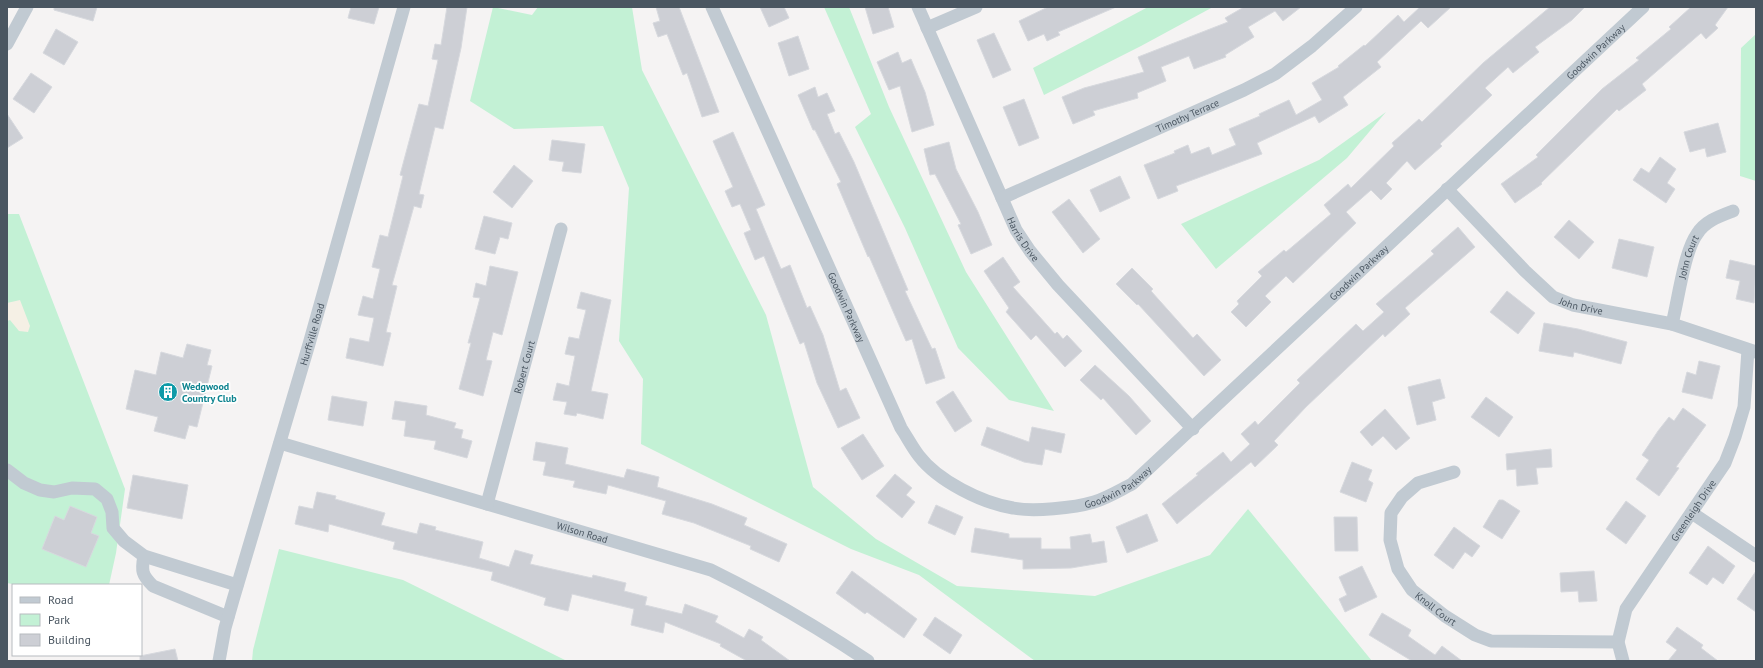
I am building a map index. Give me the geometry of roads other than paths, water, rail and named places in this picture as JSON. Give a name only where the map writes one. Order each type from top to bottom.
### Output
[{"type":"street","points":[[7,44],[27,7]]},
{"type":"street","name":"Hurffville Road","points":[[219,661],[228,617],[280,443],[404,7]]},
{"type":"street","name":"Goodwin Parkway","points":[[712,7],[901,428],[919,456],[937,474],[965,491],[985,500],[1013,509],[1052,509],[1094,502],[1132,484],[1446,189],[1643,7]]},
{"type":"street","name":"Harris Drive","points":[[918,7],[1016,230],[1030,251],[1058,285],[1193,428]]},
{"type":"street","points":[[928,28],[976,7]]},
{"type":"street","name":"Timothy Terrace","points":[[1002,198],[1244,90],[1275,74],[1312,46],[1356,7]]},
{"type":"street","name":"John Drive","points":[[1446,189],[1525,271],[1553,297],[1573,305],[1672,324],[1752,351]]},
{"type":"street","name":"John Court","points":[[1672,324],[1689,249],[1697,233],[1712,220],[1733,211]]},
{"type":"street","name":"Robert Court","points":[[486,504],[561,229]]},
{"type":"street","name":"Greenleigh Drive","points":[[1623,661],[1618,642],[1626,609],[1725,463],[1744,407],[1752,351]]},
{"type":"street","name":"Wilson Road","points":[[280,443],[711,570],[752,590],[825,632],[868,661]]},
{"type":"street","points":[[7,470],[24,483],[40,490],[54,492],[72,488],[95,489],[107,499],[112,512],[113,528],[124,541],[144,556],[238,585]]},
{"type":"street","name":"Knoll Court","points":[[1454,472],[1418,483],[1402,498],[1391,513],[1390,540],[1398,569],[1412,590],[1445,616],[1475,635],[1491,641],[1618,642]]},
{"type":"street","points":[[1692,513],[1756,556]]},
{"type":"street","points":[[144,556],[142,566],[143,576],[153,586],[228,617]]},
{"type":"place","name":"Wedgwood Country Club","points":[[168,392]]}]
